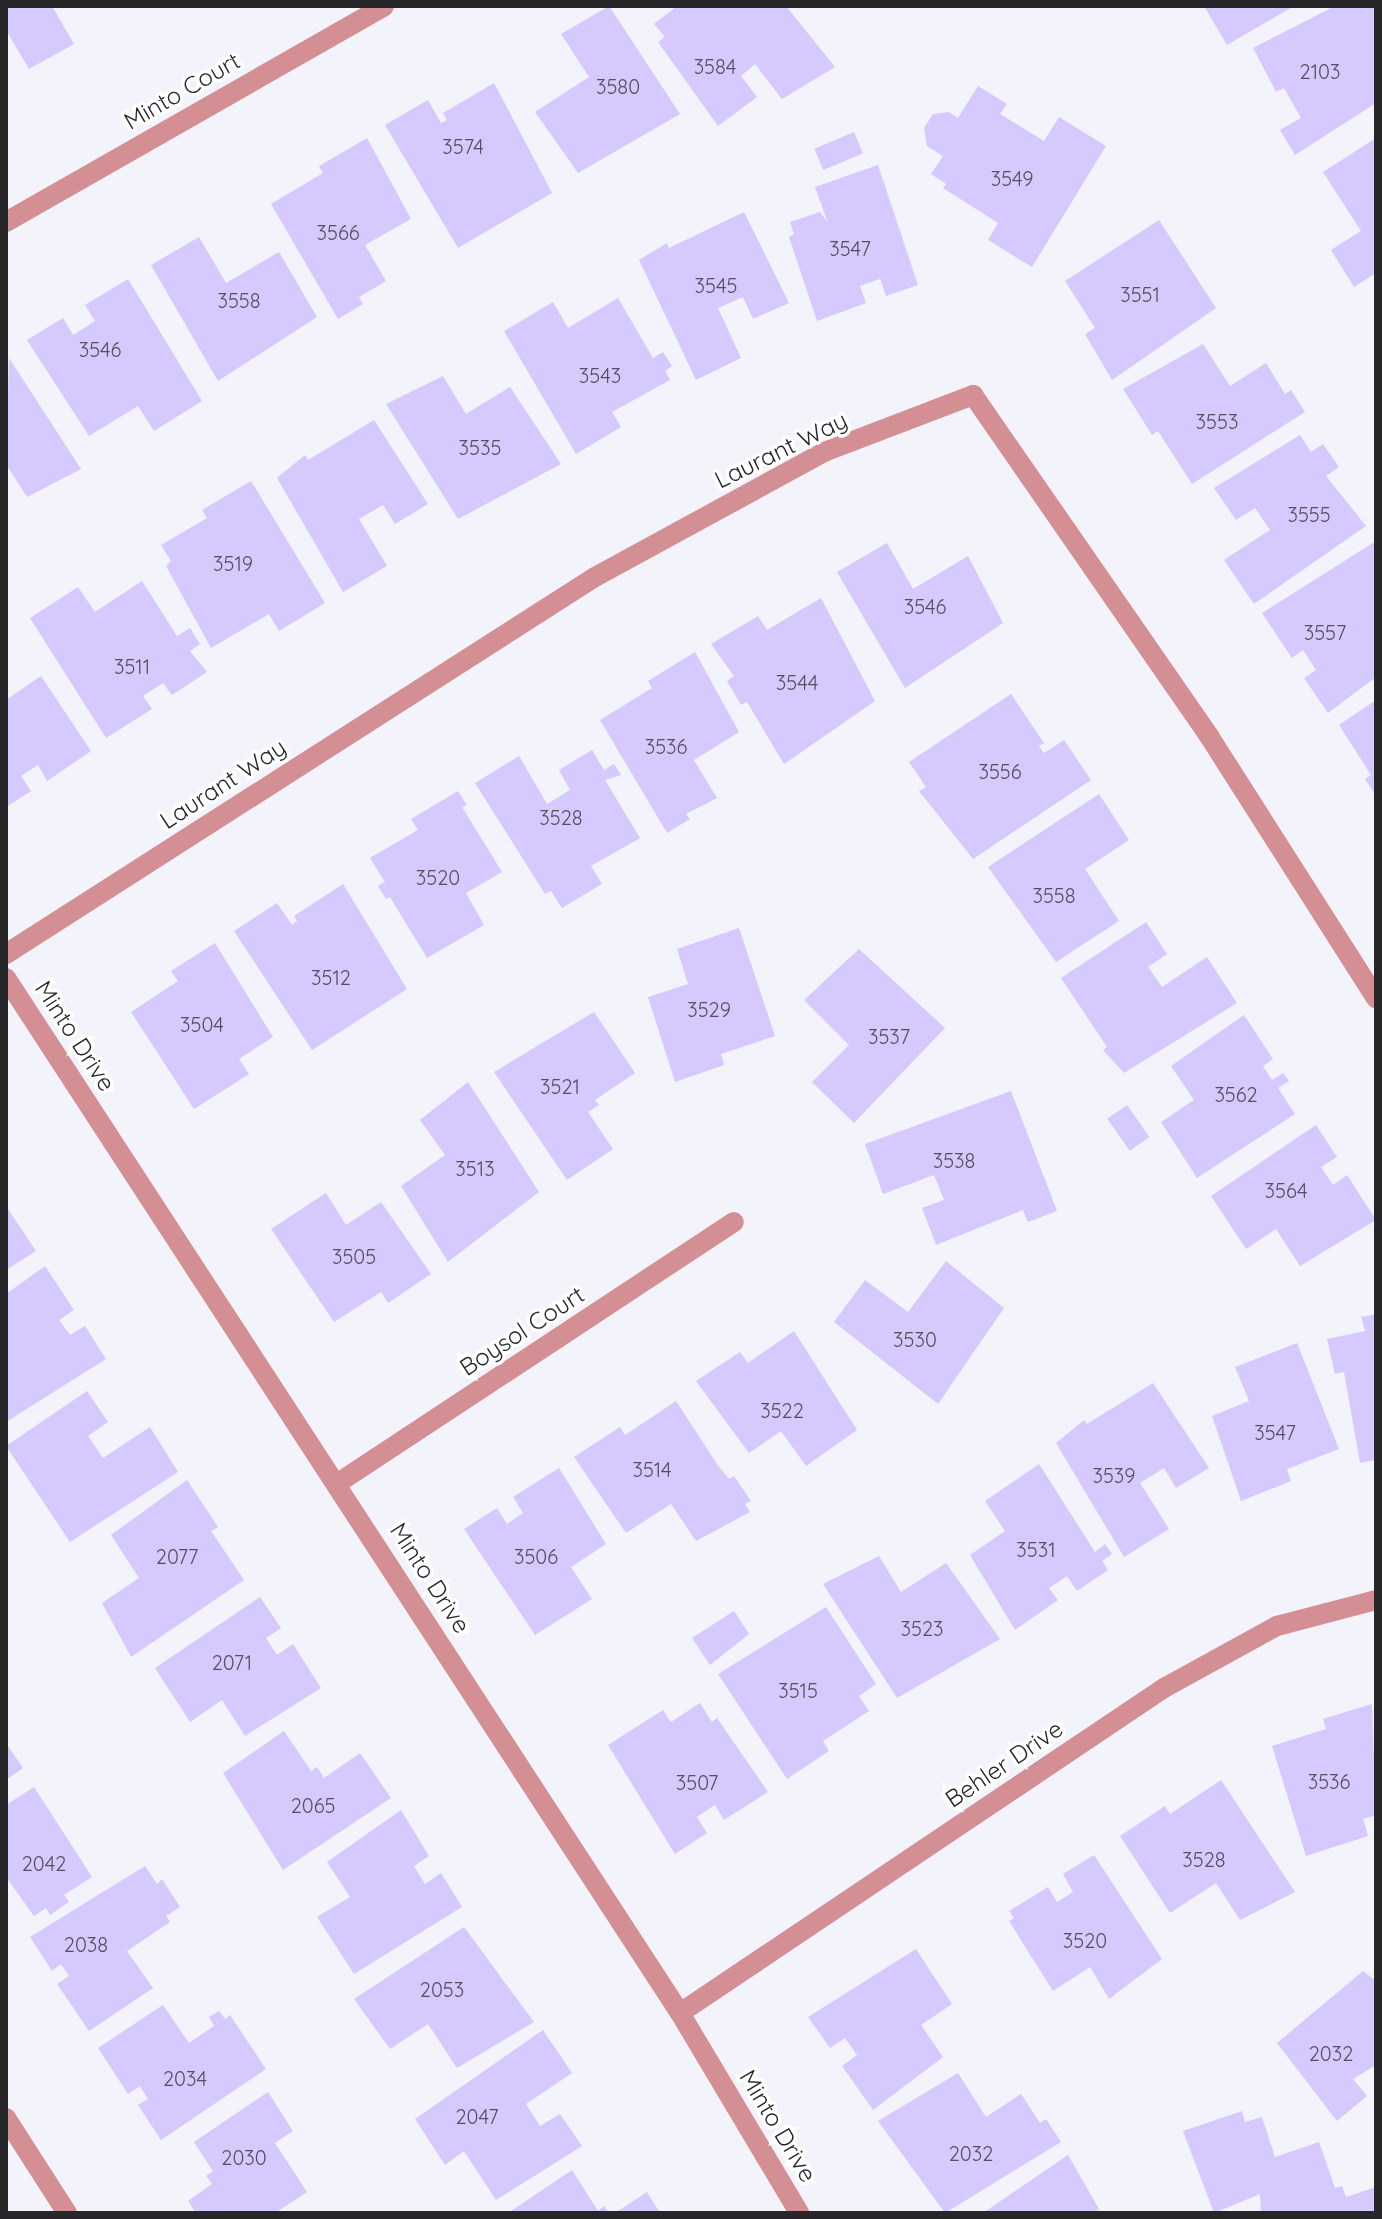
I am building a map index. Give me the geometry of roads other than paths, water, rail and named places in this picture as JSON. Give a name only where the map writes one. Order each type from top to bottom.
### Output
[{"type":"street","name":"Minto Court","points":[[6,222],[384,6]]},
{"type":"street","name":"Laurant Way","points":[[6,954],[595,577],[824,452],[973,395],[1209,736],[1376,998]]},
{"type":"street","name":"Minto Drive","points":[[6,978],[338,1483],[680,2013],[799,2213]]},
{"type":"street","name":"Boysol Court","points":[[338,1483],[734,1222]]},
{"type":"street","name":"Behler Drive","points":[[680,2013],[1164,1688],[1277,1626],[1376,1600]]},
{"type":"street","points":[[6,2118],[67,2213]]}]
